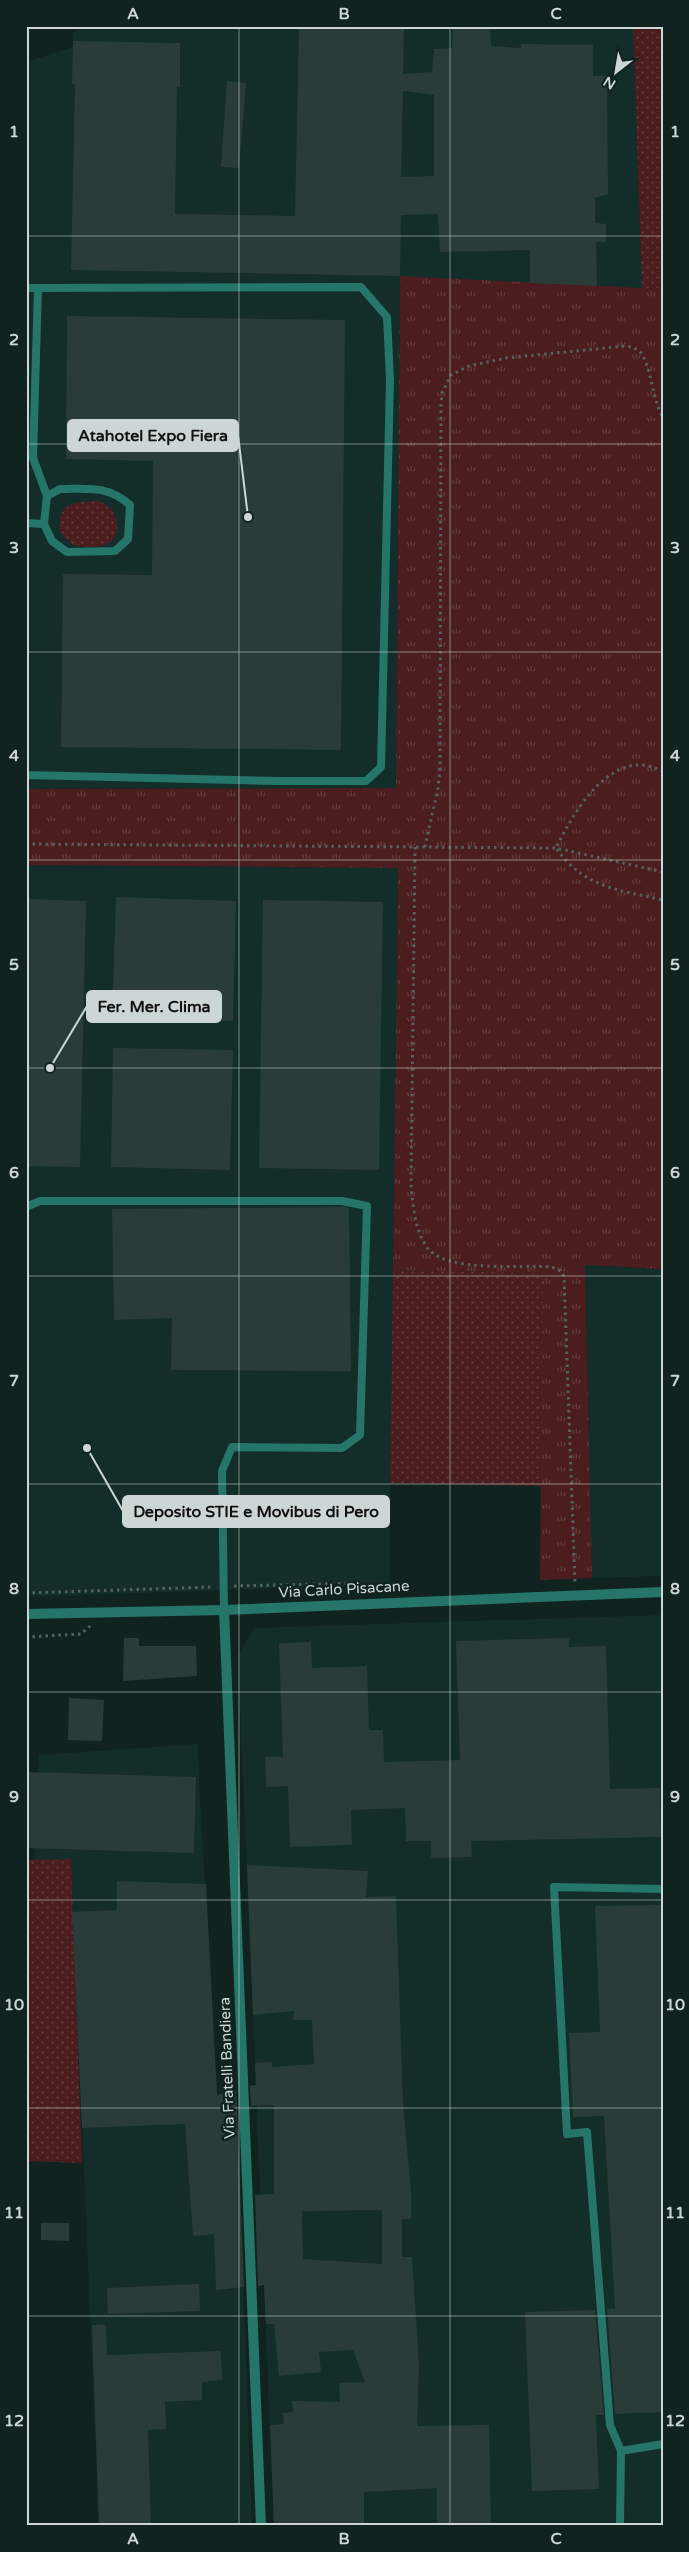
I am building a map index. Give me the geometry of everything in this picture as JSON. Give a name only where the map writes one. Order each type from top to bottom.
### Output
[{"type":"street","name":"Via Carlo Pisacane","points":[[26,1614],[224,1610],[663,1592]]},
{"type":"street","name":"Via Fratelli Bandiera","points":[[224,1610],[261,2526]]},
{"type":"lane","points":[[26,288],[361,287],[376,302],[387,317],[390,380],[381,767],[366,781],[26,776]]},
{"type":"lane","points":[[38,288],[33,458],[48,496],[44,524],[52,541],[67,552],[114,552],[128,539],[130,505],[119,495],[105,489],[60,489],[48,496]]},
{"type":"lane","points":[[26,523],[44,524]]},
{"type":"lane","points":[[26,1207],[40,1201],[332,1201],[366,1206],[360,1435],[342,1448],[232,1447],[222,1471],[224,1610]]},
{"type":"lane","points":[[620,2526],[621,2451],[610,2425],[587,2132],[567,2134],[554,1887],[663,1889]]},
{"type":"lane","points":[[621,2451],[663,2444]]},
{"type":"path","points":[[425,847],[435,804],[440,769],[441,406],[446,384],[458,370],[488,361],[625,346],[635,348],[644,358],[655,401],[663,417]]},
{"type":"path","points":[[556,848],[580,807],[615,770],[636,764],[648,764],[663,772]]},
{"type":"path","points":[[26,844],[556,848],[663,872]]},
{"type":"path","points":[[415,847],[411,1186],[413,1206],[421,1236],[433,1254],[441,1258],[461,1263],[552,1267],[561,1271],[564,1276],[574,1596]]},
{"type":"path","points":[[556,848],[568,864],[586,878],[663,900]]},
{"type":"path","points":[[26,1592],[358,1582],[359,1604]]},
{"type":"path","points":[[26,1637],[81,1634],[102,1612]]},
{"type":"shaded area","points":[[91,26],[633,26],[642,288],[400,277],[396,788],[26,789],[26,62],[73,47],[74,32]]},
{"type":"shaded area","points":[[26,865],[398,868],[389,1584],[26,1597]]},
{"type":"shaded area","points":[[585,1265],[663,1269],[663,1576],[592,1578]]},
{"type":"shaded area","points":[[663,1615],[663,2526],[274,2526],[238,1655],[254,1628]]},
{"type":"shaded area","points":[[197,1744],[217,2095],[236,2090],[252,2526],[99,2526],[71,1859],[34,1861],[39,1755]]},
{"type":"green space","points":[[633,26],[663,26],[663,289],[642,288]]},
{"type":"green space","points":[[400,276],[663,289],[663,1269],[585,1265],[592,1578],[540,1580],[543,1273],[393,1270],[398,868],[26,865],[26,789],[396,788]]},
{"type":"green space","points":[[99,501],[106,505],[115,517],[117,531],[114,538],[109,543],[101,546],[73,545],[60,532],[61,514],[69,505]]},
{"type":"green space","points":[[393,1270],[543,1273],[542,1486],[390,1483]]},
{"type":"green space","points":[[71,1859],[82,2163],[26,2161],[26,1860]]},
{"type":"building","points":[[299,26],[404,26],[403,74],[432,72],[434,49],[452,48],[453,26],[490,26],[491,46],[521,48],[521,44],[593,45],[593,76],[607,76],[608,194],[595,198],[595,223],[606,224],[606,242],[596,242],[597,286],[530,283],[530,250],[440,252],[438,214],[401,215],[400,276],[71,270],[75,84],[72,84],[73,41],[180,43],[180,87],[177,87],[175,214],[295,216]],"holes":[[[403,91],[434,95],[434,176],[401,177]]]},
{"type":"building","points":[[227,81],[246,83],[239,168],[221,167]]},
{"type":"building","points":[[67,316],[345,320],[341,750],[61,747],[63,574],[152,575],[153,461],[66,459]]},
{"type":"building","points":[[116,897],[236,901],[233,1021],[112,1018]]},
{"type":"building","points":[[26,899],[86,901],[80,1167],[26,1166]]},
{"type":"building","points":[[263,900],[383,902],[379,1170],[259,1168]]},
{"type":"building","points":[[113,1048],[233,1050],[230,1170],[111,1167]]},
{"type":"building","points":[[349,1208],[351,1371],[171,1370],[172,1318],[114,1320],[112,1209]]},
{"type":"building","points":[[124,1638],[139,1638],[139,1646],[196,1646],[197,1676],[123,1681]]},
{"type":"building","points":[[569,1638],[569,1647],[606,1646],[610,1789],[660,1788],[661,1837],[471,1841],[472,1857],[431,1858],[431,1841],[406,1841],[405,1808],[351,1810],[352,1845],[290,1847],[288,1786],[266,1787],[265,1757],[283,1757],[279,1643],[311,1642],[312,1668],[367,1666],[369,1730],[383,1730],[384,1762],[460,1760],[456,1641]]},
{"type":"building","points":[[69,1698],[104,1700],[102,1741],[68,1740]]},
{"type":"building","points":[[26,1772],[196,1777],[194,1853],[26,1848]]},
{"type":"building","points":[[247,1865],[368,1871],[366,1897],[396,1896],[403,2103],[411,2192],[411,2219],[402,2219],[402,2257],[412,2257],[419,2365],[417,2426],[489,2425],[491,2526],[437,2526],[437,2488],[364,2492],[364,2526],[274,2526],[270,2425],[284,2424],[283,2413],[293,2412],[292,2401],[340,2402],[339,2383],[365,2382],[353,2350],[319,2352],[321,2372],[279,2376],[274,2324],[266,2324],[264,2285],[258,2286],[255,2195],[274,2194],[274,2105],[251,2106],[250,2086],[256,2085],[255,2063],[272,2062],[272,2067],[314,2064],[312,2020],[293,2020],[294,2011],[253,2015]],"holes":[[[382,2210],[382,2264],[303,2259],[302,2211]]]},
{"type":"building","points":[[117,1881],[206,1884],[217,2095],[236,2090],[244,2287],[216,2290],[214,2234],[193,2236],[185,2124],[82,2128],[72,1912],[117,1910]]},
{"type":"building","points":[[663,1905],[663,2412],[615,2414],[607,2309],[615,2309],[604,2116],[573,2117],[569,2033],[600,2032],[595,1906]]},
{"type":"building","points":[[41,2223],[69,2223],[69,2241],[41,2240]]},
{"type":"building","points":[[199,2284],[200,2311],[108,2314],[107,2288]]},
{"type":"building","points":[[595,2310],[604,2415],[596,2415],[599,2489],[532,2491],[525,2312]]},
{"type":"building","points":[[92,2325],[106,2325],[107,2355],[221,2351],[222,2380],[202,2382],[202,2400],[165,2402],[166,2429],[148,2430],[151,2526],[99,2526]]},
{"type":"place","name":"Atahotel Expo Fiera","points":[[248,517]]},
{"type":"place","name":"Fer. Mer. Clima","points":[[50,1068]]},
{"type":"place","name":"Deposito STIE e Movibus di Pero","points":[[87,1448]]}]
